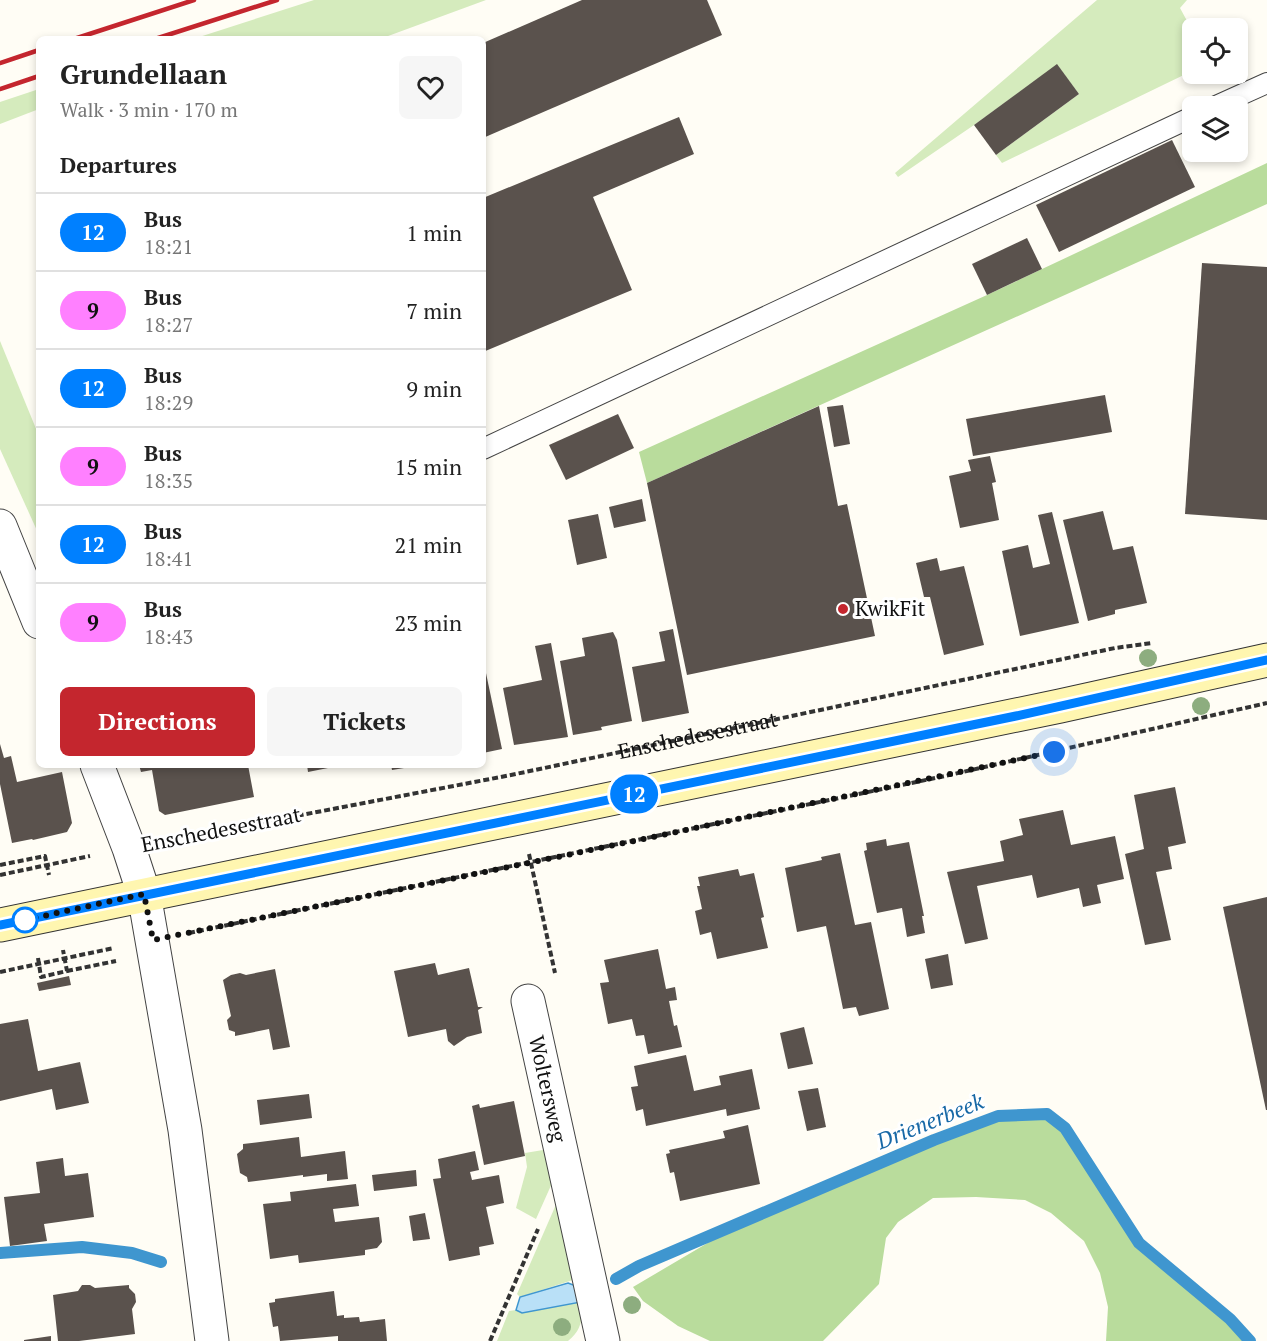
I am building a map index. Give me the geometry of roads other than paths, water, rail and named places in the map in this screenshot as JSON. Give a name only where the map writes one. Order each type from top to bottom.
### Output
[{"type":"main road","name":"Enschedesestraat","points":[[0,925],[1014,716],[1267,660]]},
{"type":"street","points":[[0,526],[36,615]]},
{"type":"street","points":[[98,768],[144,894],[185,1130],[212,1341]]},
{"type":"street","name":"Woltersweg","points":[[528,1001],[603,1341]]},
{"type":"lane","points":[[1238,96],[1267,83]]},
{"type":"lane","points":[[486,448],[1182,122]]},
{"type":"water","points":[[568,1283],[576,1286],[581,1302],[522,1313],[516,1310],[520,1297]]},
{"type":"waterway","name":"Drienerbeek","points":[[616,1279],[639,1266],[934,1140],[998,1116],[1047,1114],[1065,1128],[1139,1243],[1230,1319],[1250,1341]]},
{"type":"waterway","name":"Drienerbeek","points":[[0,1253],[82,1247],[132,1253],[161,1262]]},
{"type":"railway","points":[[83,36],[194,0]]},
{"type":"railway","points":[[164,36],[277,0]]},
{"type":"railway","points":[[0,63],[36,51]]},
{"type":"railway","points":[[0,89],[36,77]]},
{"type":"place","name":"KwikFit","points":[[843,609]]}]
